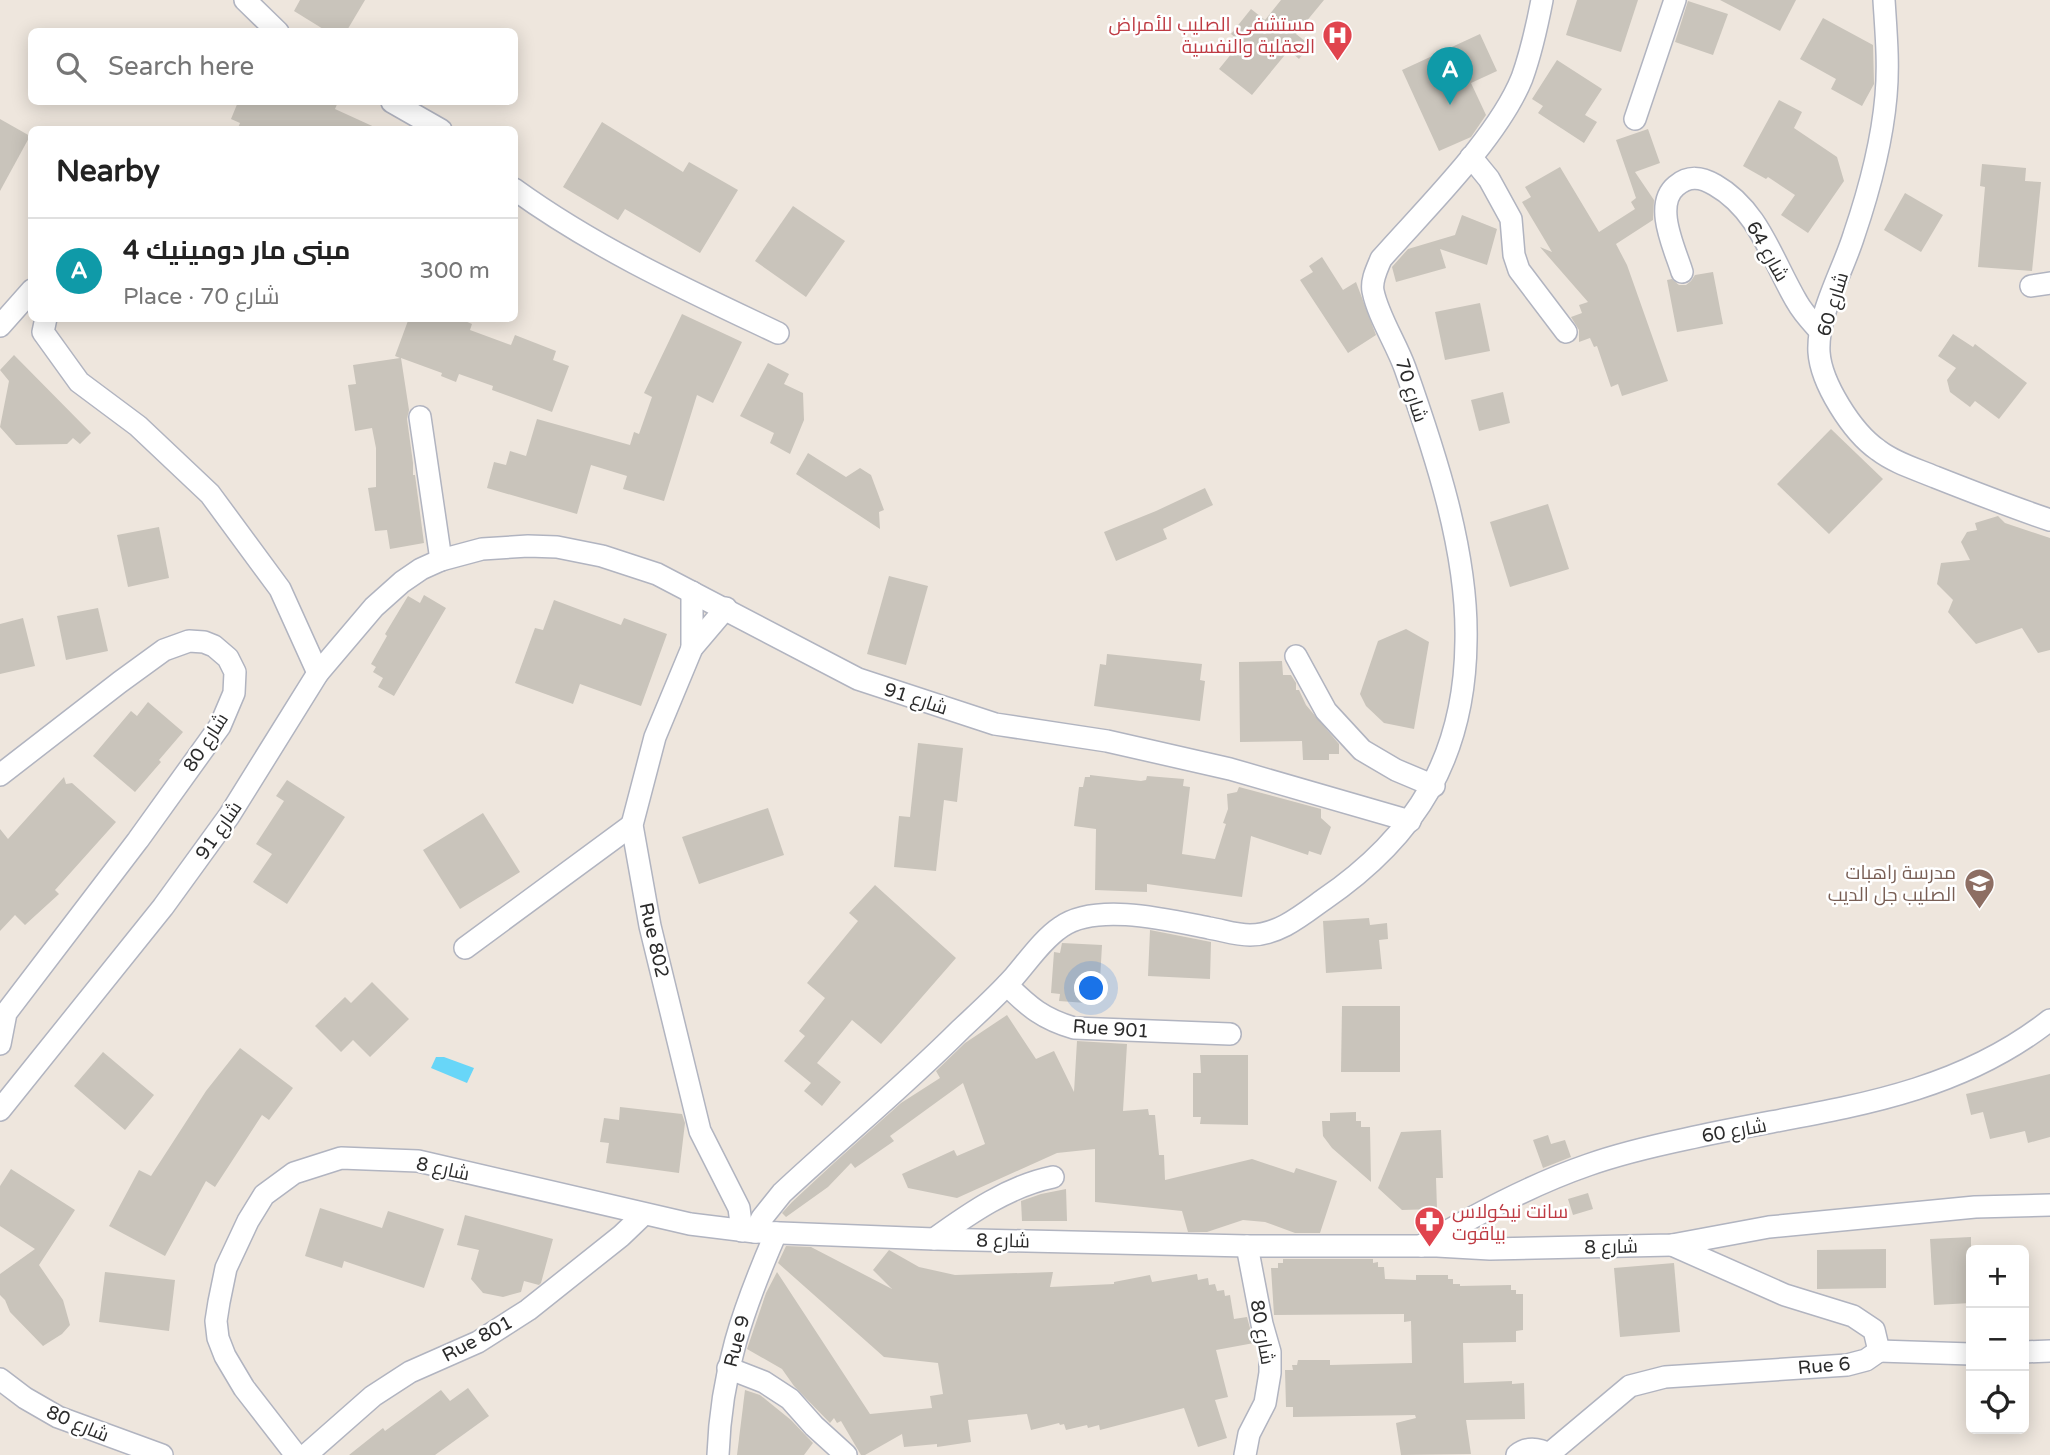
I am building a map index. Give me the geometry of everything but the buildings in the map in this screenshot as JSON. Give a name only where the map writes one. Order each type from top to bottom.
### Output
[{"type":"street","points":[[245,0],[274,28]]},
{"type":"street","name":"شارع 70","points":[[1007,985],[1060,927],[1090,915],[1163,920],[1246,935],[1279,929],[1335,892],[1373,862],[1410,821],[1434,786],[1450,747],[1458,711],[1466,643],[1465,599],[1456,535],[1416,399],[1397,345],[1372,289],[1381,259],[1471,157],[1507,107],[1521,78],[1542,0]]},
{"type":"street","points":[[1635,119],[1675,0]]},
{"type":"street","name":"شارع 60","points":[[1884,0],[1888,55],[1882,127],[1854,236],[1820,331],[1819,354],[1825,379],[1837,402],[1859,432],[1877,450],[1903,464],[2050,520]]},
{"type":"street","points":[[397,105],[434,126]]},
{"type":"street","points":[[1471,157],[1489,179],[1511,219],[1514,255],[1519,270],[1566,332]]},
{"type":"street","name":"شارع 64","points":[[1682,272],[1668,223],[1667,197],[1675,186],[1691,177],[1705,179],[1741,204],[1766,240],[1798,304],[1820,331]]},
{"type":"street","points":[[518,192],[567,225],[633,264],[778,333]]},
{"type":"street","points":[[0,326],[28,294]]},
{"type":"street","points":[[45,322],[44,332],[79,382],[138,426],[210,494],[280,589],[318,673]]},
{"type":"street","points":[[420,416],[441,560]]},
{"type":"street","name":"شارع 91","points":[[0,1110],[163,907],[222,827],[274,748],[318,673],[374,607],[421,569],[441,560],[482,549],[557,547],[602,556],[657,574],[858,679],[995,724],[1107,741],[1230,769],[1410,821]]},
{"type":"street","name":"Rue 802","points":[[692,592],[692,648]]},
{"type":"street","name":"Rue 802","points":[[726,608],[692,648],[655,737],[632,825],[650,926],[700,1131],[739,1208],[757,1232]]},
{"type":"street","name":"شارع 80","points":[[0,775],[164,650],[189,641],[204,642],[214,646],[228,658],[235,672],[234,693],[220,726],[138,840],[3,1017]]},
{"type":"street","points":[[1296,656],[1326,711],[1362,750],[1396,770],[1434,786]]},
{"type":"street","points":[[465,948],[632,825]]},
{"type":"street","name":"Rue 901","points":[[1007,985],[1029,1007],[1051,1021],[1074,1028],[1230,1034]]},
{"type":"street","name":"Rue 9","points":[[718,1455],[728,1368],[762,1218],[782,1193],[1007,985]]},
{"type":"street","points":[[0,1044],[3,1017]]},
{"type":"street","name":"شارع 60","points":[[1419,1247],[1510,1200],[1589,1165],[1685,1139],[1811,1116],[1914,1091],[1975,1065],[2050,1020]]},
{"type":"street","name":"شارع 8","points":[[296,1455],[244,1388],[225,1356],[218,1339],[216,1321],[226,1268],[248,1221],[264,1195],[294,1173],[341,1158],[418,1161],[690,1224],[757,1232],[933,1239],[1490,1249],[1672,1245],[1769,1227],[1975,1208],[2050,1206]]},
{"type":"street","points":[[933,1239],[967,1216],[1016,1189],[1053,1177]]},
{"type":"street","name":"Rue 801","points":[[306,1455],[382,1390],[410,1372],[478,1342],[528,1310],[621,1236],[644,1214]]},
{"type":"street","points":[[1672,1245],[1785,1295],[1853,1316],[1874,1330],[1879,1351],[1966,1354]]},
{"type":"street","name":"شارع 80","points":[[1245,1455],[1249,1434],[1265,1403],[1270,1373],[1270,1352],[1247,1246]]},
{"type":"street","name":"Rue 6","points":[[1550,1454],[1630,1387],[1665,1377],[1847,1365],[1866,1360],[1879,1351]]},
{"type":"street","points":[[2029,1352],[2050,1351]]},
{"type":"street","points":[[728,1368],[764,1382],[790,1399],[814,1426],[846,1455]]},
{"type":"street","name":"شارع 80","points":[[0,1379],[25,1398],[58,1417],[162,1455]]},
{"type":"street","points":[[1517,1455],[1535,1449],[1550,1454]]},
{"type":"water","points":[[436,1057],[444,1057],[474,1068],[467,1083],[431,1068]]},
{"type":"place","name":"مستشفى الصليب للأمراض العقلية والنفسية","points":[[1338,62]]},
{"type":"place","name":"مبنى مار دومينيك 4","points":[[1450,105]]},
{"type":"place","name":"مدرسة راهبات الصليب جل الديب","points":[[1979,910]]},
{"type":"place","name":"سانت نيكولاس بياقوت","points":[[1429,1249]]}]
